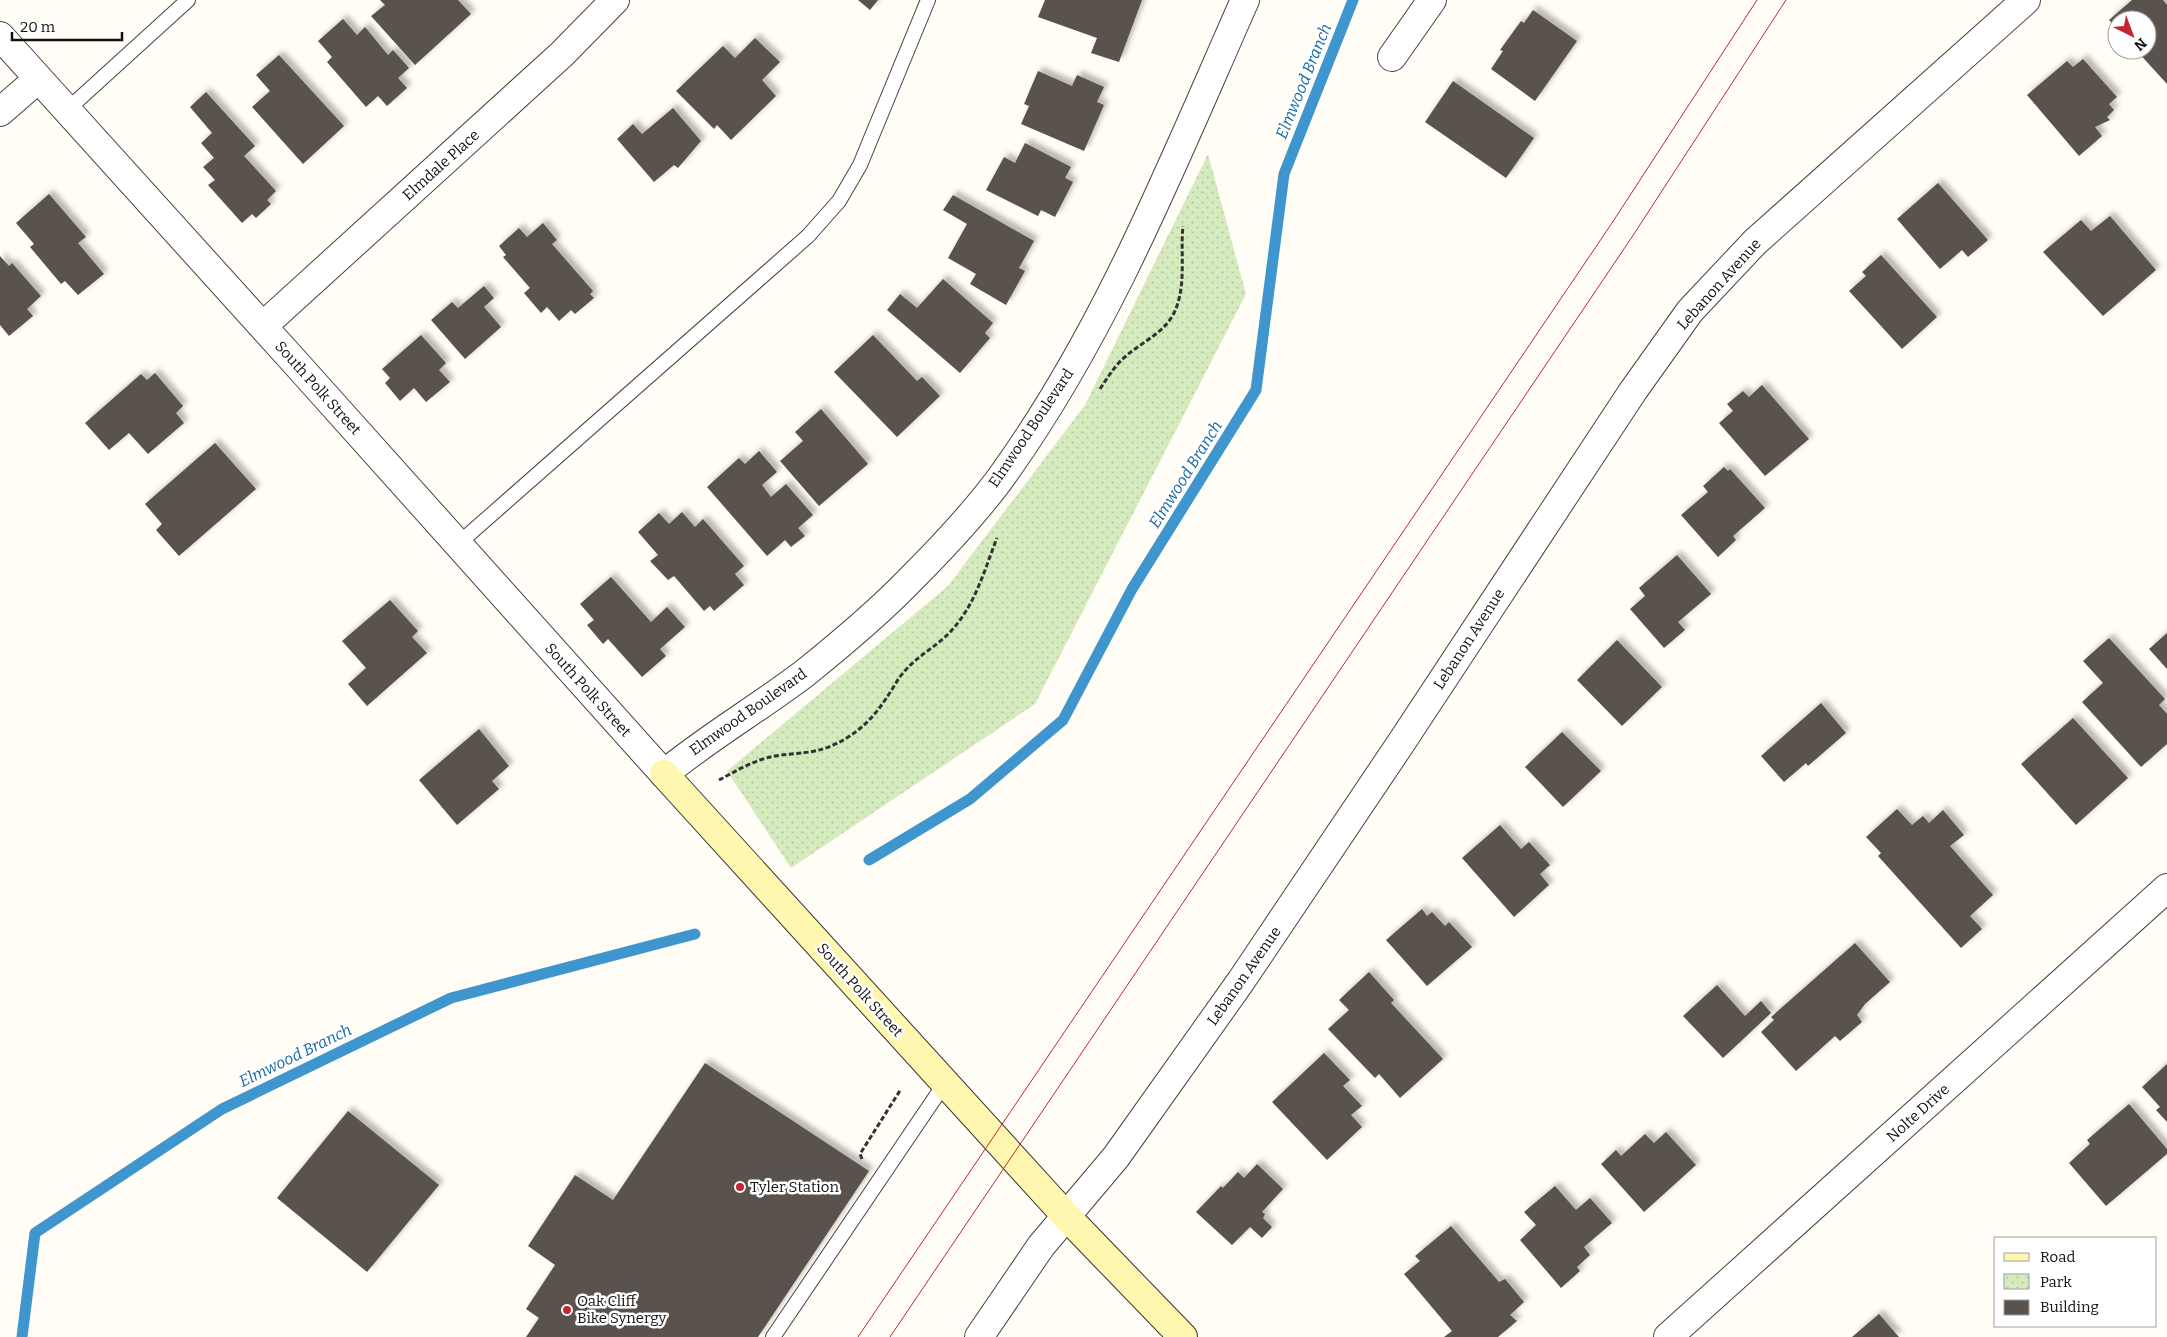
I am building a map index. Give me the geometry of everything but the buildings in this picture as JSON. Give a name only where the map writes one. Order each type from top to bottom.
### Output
[{"type":"street","name":"Elmdale Place","points":[[263,326],[562,54],[615,0]]},
{"type":"street","name":"Elmwood Boulevard","points":[[664,774],[692,751],[804,673],[858,629],[909,581],[959,528],[1006,471],[1085,346],[1132,254],[1245,0]]},
{"type":"street","points":[[1392,57],[1432,0]]},
{"type":"street","name":"Lebanon Avenue","points":[[979,1337],[1041,1246],[1116,1157],[1246,973],[1401,743],[1633,390],[1690,311],[1755,242],[2026,0]]},
{"type":"street","name":"South Polk Street","points":[[0,36],[263,326],[664,774],[1066,1217],[1184,1337]]},
{"type":"street","points":[[0,112],[38,79]]},
{"type":"street","name":"Nolte Drive","points":[[1668,1337],[2167,888]]},
{"type":"lane","points":[[67,110],[188,0]]},
{"type":"lane","points":[[458,544],[808,236],[839,201],[860,165],[928,0]]},
{"type":"lane","points":[[773,1337],[945,1083]]},
{"type":"path","points":[[866,1163],[860,1154],[901,1089]]},
{"type":"green space","points":[[1208,154],[1246,294],[1035,704],[791,868],[727,771],[948,586],[1085,405]]},
{"type":"waterway","name":"Elmwood Branch","points":[[869,860],[970,799],[1063,720],[1132,589],[1256,390],[1284,174],[1353,0]]},
{"type":"waterway","name":"Elmwood Branch","points":[[22,1337],[35,1233],[222,1109],[451,998],[695,934]]},
{"type":"tram line","points":[[858,1337],[1612,223],[1757,0]]},
{"type":"tram line","points":[[890,1337],[1632,237],[1786,0]]},
{"type":"place","name":"Tyler Station","points":[[740,1187]]},
{"type":"place","name":"Oak Cliff Bike Synergy","points":[[567,1310]]}]
